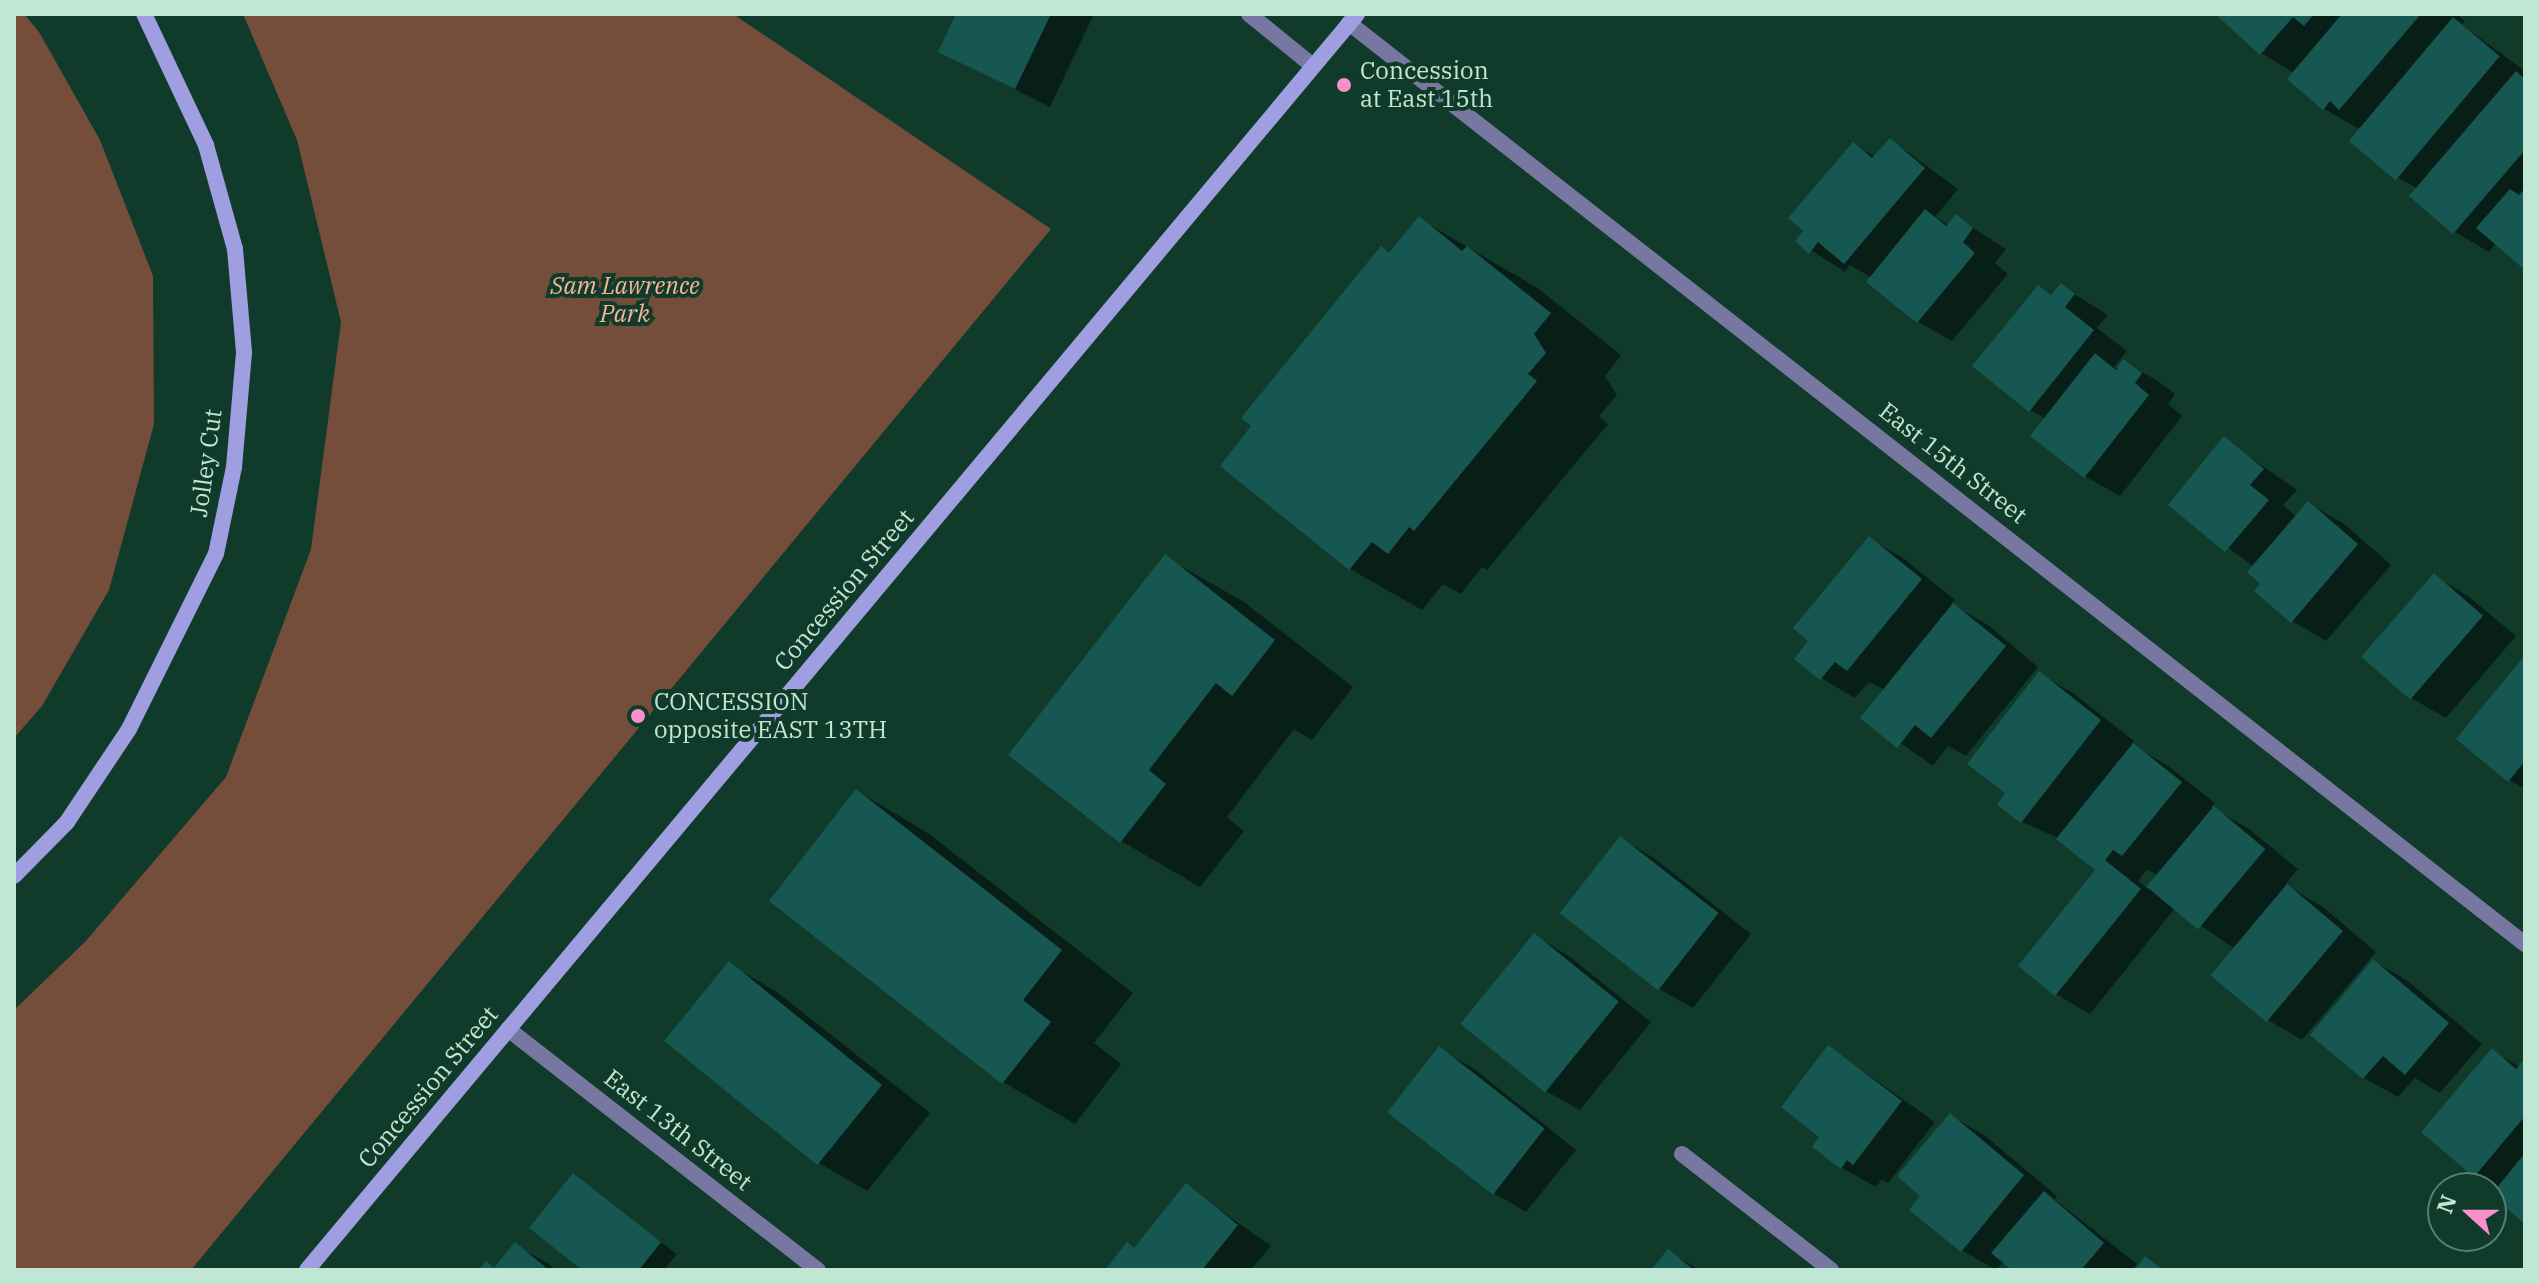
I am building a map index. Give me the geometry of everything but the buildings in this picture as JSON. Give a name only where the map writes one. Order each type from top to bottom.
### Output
[{"type":"main road","name":"Jolley Cut","points":[[14,876],[67,822],[129,729],[216,554],[234,467],[244,352],[235,249],[206,145],[144,14]]},
{"type":"main road","name":"Concession Street","points":[[307,1270],[1353,18]]},
{"type":"street","points":[[1249,14],[1313,66]]},
{"type":"street","name":"East 15th Street","points":[[1353,18],[2525,944]]},
{"type":"street","name":"East 13th Street","points":[[508,1029],[818,1270]]},
{"type":"street","points":[[1682,1154],[1831,1270]]},
{"type":"green space","points":[[14,14],[24,14],[39,32],[100,140],[153,276],[154,424],[109,590],[42,706],[14,738]]},
{"type":"green space","name":"Sam Lawrence Park","points":[[243,14],[733,14],[1051,229],[191,1270],[14,1270],[14,1010],[85,942],[226,777],[311,549],[341,322],[297,140]]},
{"type":"place","name":"Concession at East 15th","points":[[1344,85]]},
{"type":"place","name":"CONCESSION opposite EAST 13TH","points":[[638,716]]}]
